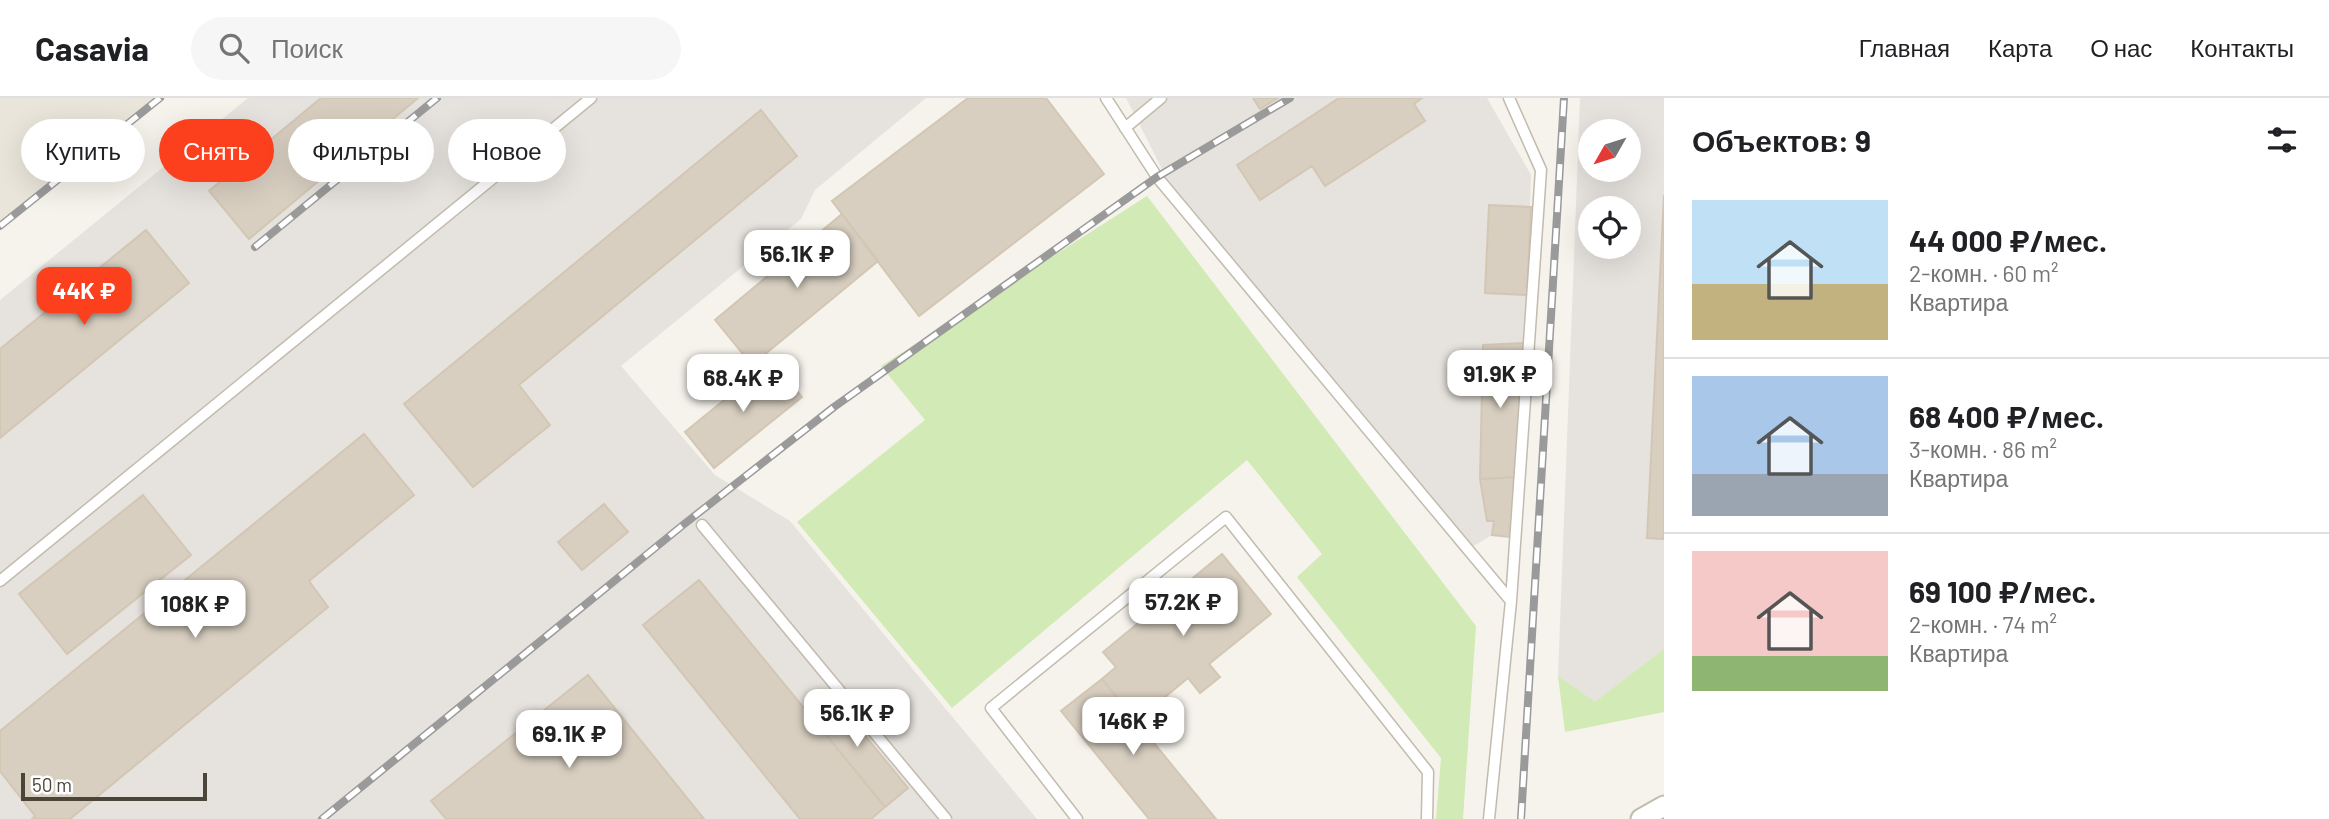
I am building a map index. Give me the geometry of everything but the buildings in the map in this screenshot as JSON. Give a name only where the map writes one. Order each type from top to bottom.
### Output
[{"type":"street","points":[[1641,819],[1664,806]]},
{"type":"lane","points":[[0,581],[591,98]]},
{"type":"lane","points":[[1106,98],[1157,177],[1511,601]]},
{"type":"lane","points":[[1125,128],[1161,98]]},
{"type":"lane","points":[[1489,819],[1511,601],[1541,170],[1509,98]]},
{"type":"lane","points":[[1077,819],[991,708],[1226,517],[1428,772],[1427,819]]},
{"type":"lane","points":[[702,525],[946,819]]},
{"type":"shaded area","points":[[0,98],[160,98],[134,119],[21,119],[21,182],[55,182],[0,226]]},
{"type":"shaded area","points":[[248,98],[926,98],[815,190],[801,219],[621,366],[715,475],[790,521],[1037,819],[0,819],[0,300],[159,170],[159,182],[274,182],[274,119],[222,119]]},
{"type":"shaded area","points":[[1126,98],[1487,98],[1531,175],[1527,295],[1510,537],[1492,535],[1462,553],[1167,179]]},
{"type":"shaded area","points":[[1580,98],[1664,98],[1664,649],[1595,703],[1558,676],[1578,151],[1578,182],[1642,182],[1642,119],[1579,119]]},
{"type":"green space","points":[[1147,196],[1476,626],[1463,819],[1436,819],[1441,758],[1297,577],[1322,554],[1247,460],[952,708],[797,522],[925,420],[881,366]]},
{"type":"green space","points":[[1664,649],[1664,712],[1565,732],[1558,676],[1595,702]]},
{"type":"railway","points":[[0,226],[160,98]]},
{"type":"railway","points":[[255,247],[437,98]]},
{"type":"railway","points":[[322,819],[683,525],[834,407],[1157,177],[1290,98]]},
{"type":"railway","points":[[1521,819],[1564,98]]}]
